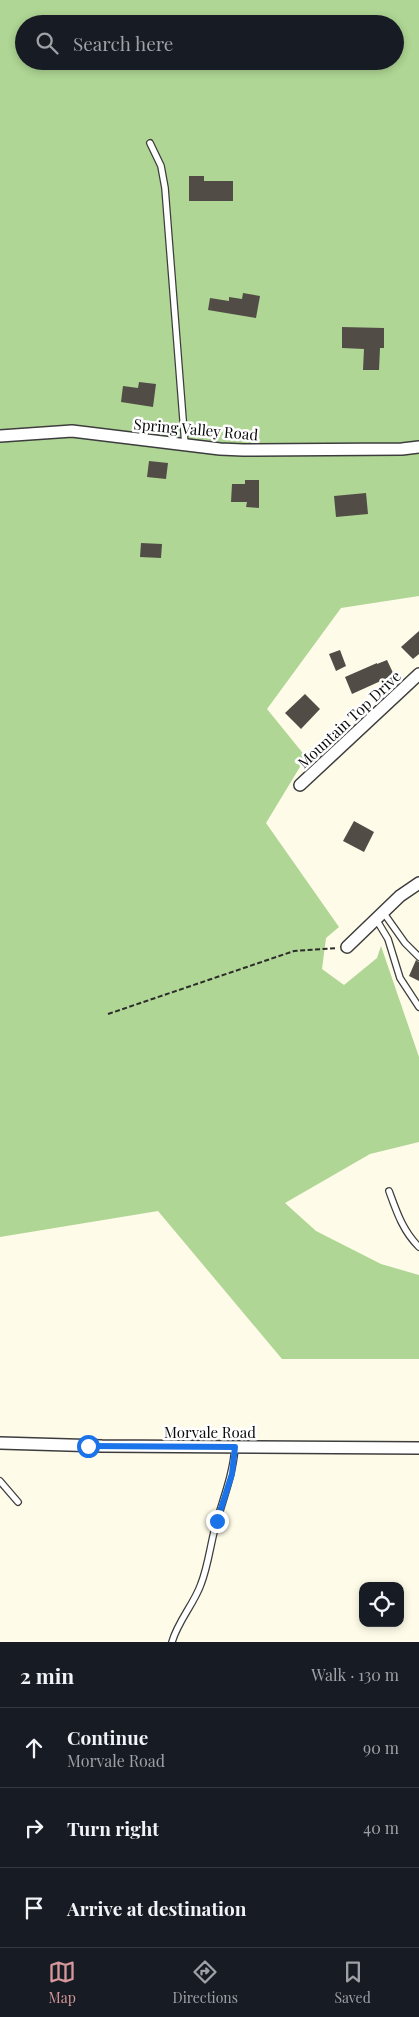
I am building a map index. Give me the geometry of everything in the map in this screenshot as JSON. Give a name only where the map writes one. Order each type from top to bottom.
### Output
[{"type":"street","name":"Spring Valley Road","points":[[0,436],[72,431],[220,449],[254,450],[419,447]]},
{"type":"street","name":"Mountain Top Drive","points":[[300,785],[419,674]]},
{"type":"street","points":[[347,947],[407,890],[419,883]]},
{"type":"street","name":"Morvale Road","points":[[0,1443],[78,1446],[419,1448]]},
{"type":"lane","points":[[150,143],[161,166],[165,188],[186,444]]},
{"type":"lane","points":[[380,916],[419,957]]},
{"type":"lane","points":[[380,916],[400,978],[419,1007]]},
{"type":"lane","points":[[390,1192],[398,1217],[408,1235],[419,1247]]},
{"type":"lane","points":[[172,1642],[177,1628],[201,1584],[206,1569],[215,1527],[232,1474],[235,1447]]},
{"type":"lane","points":[[0,1481],[18,1502]]},
{"type":"path","points":[[108,1014],[294,951],[347,947]]},
{"type":"green space","points":[[0,0],[419,0],[419,596],[341,608],[267,709],[306,757],[266,823],[339,927],[326,938],[322,969],[344,985],[377,958],[381,946],[419,1057],[419,1142],[370,1154],[285,1203],[316,1231],[381,1264],[419,1275],[419,1359],[282,1359],[158,1211],[0,1237]]},
{"type":"building","points":[[189,176],[204,176],[204,181],[233,181],[233,201],[189,201]]},
{"type":"building","points":[[243,293],[260,296],[256,318],[208,310],[210,298],[229,301],[229,297],[242,299]]},
{"type":"building","points":[[342,327],[384,328],[384,348],[380,348],[379,370],[363,370],[364,349],[342,348]]},
{"type":"building","points":[[139,382],[156,384],[153,407],[121,402],[123,386],[138,388]]},
{"type":"building","points":[[149,461],[168,463],[166,479],[147,477]]},
{"type":"building","points":[[245,480],[259,480],[259,508],[246,507],[247,502],[231,502],[232,484],[245,484]]},
{"type":"building","points":[[366,493],[368,514],[336,517],[334,496]]},
{"type":"building","points":[[141,543],[162,544],[161,558],[140,557]]},
{"type":"building","points":[[419,631],[419,654],[413,659],[401,647]]},
{"type":"building","points":[[340,650],[346,666],[336,671],[329,654]]},
{"type":"building","points":[[387,660],[394,675],[352,694],[345,677]]},
{"type":"building","points":[[305,694],[320,709],[301,729],[285,713]]},
{"type":"building","points":[[354,821],[374,832],[364,852],[343,841]]},
{"type":"building","points":[[416,960],[419,962],[419,981],[409,976]]},
{"type":"route","points":[[88,1446],[235,1447],[232,1474],[217,1521]]}]
